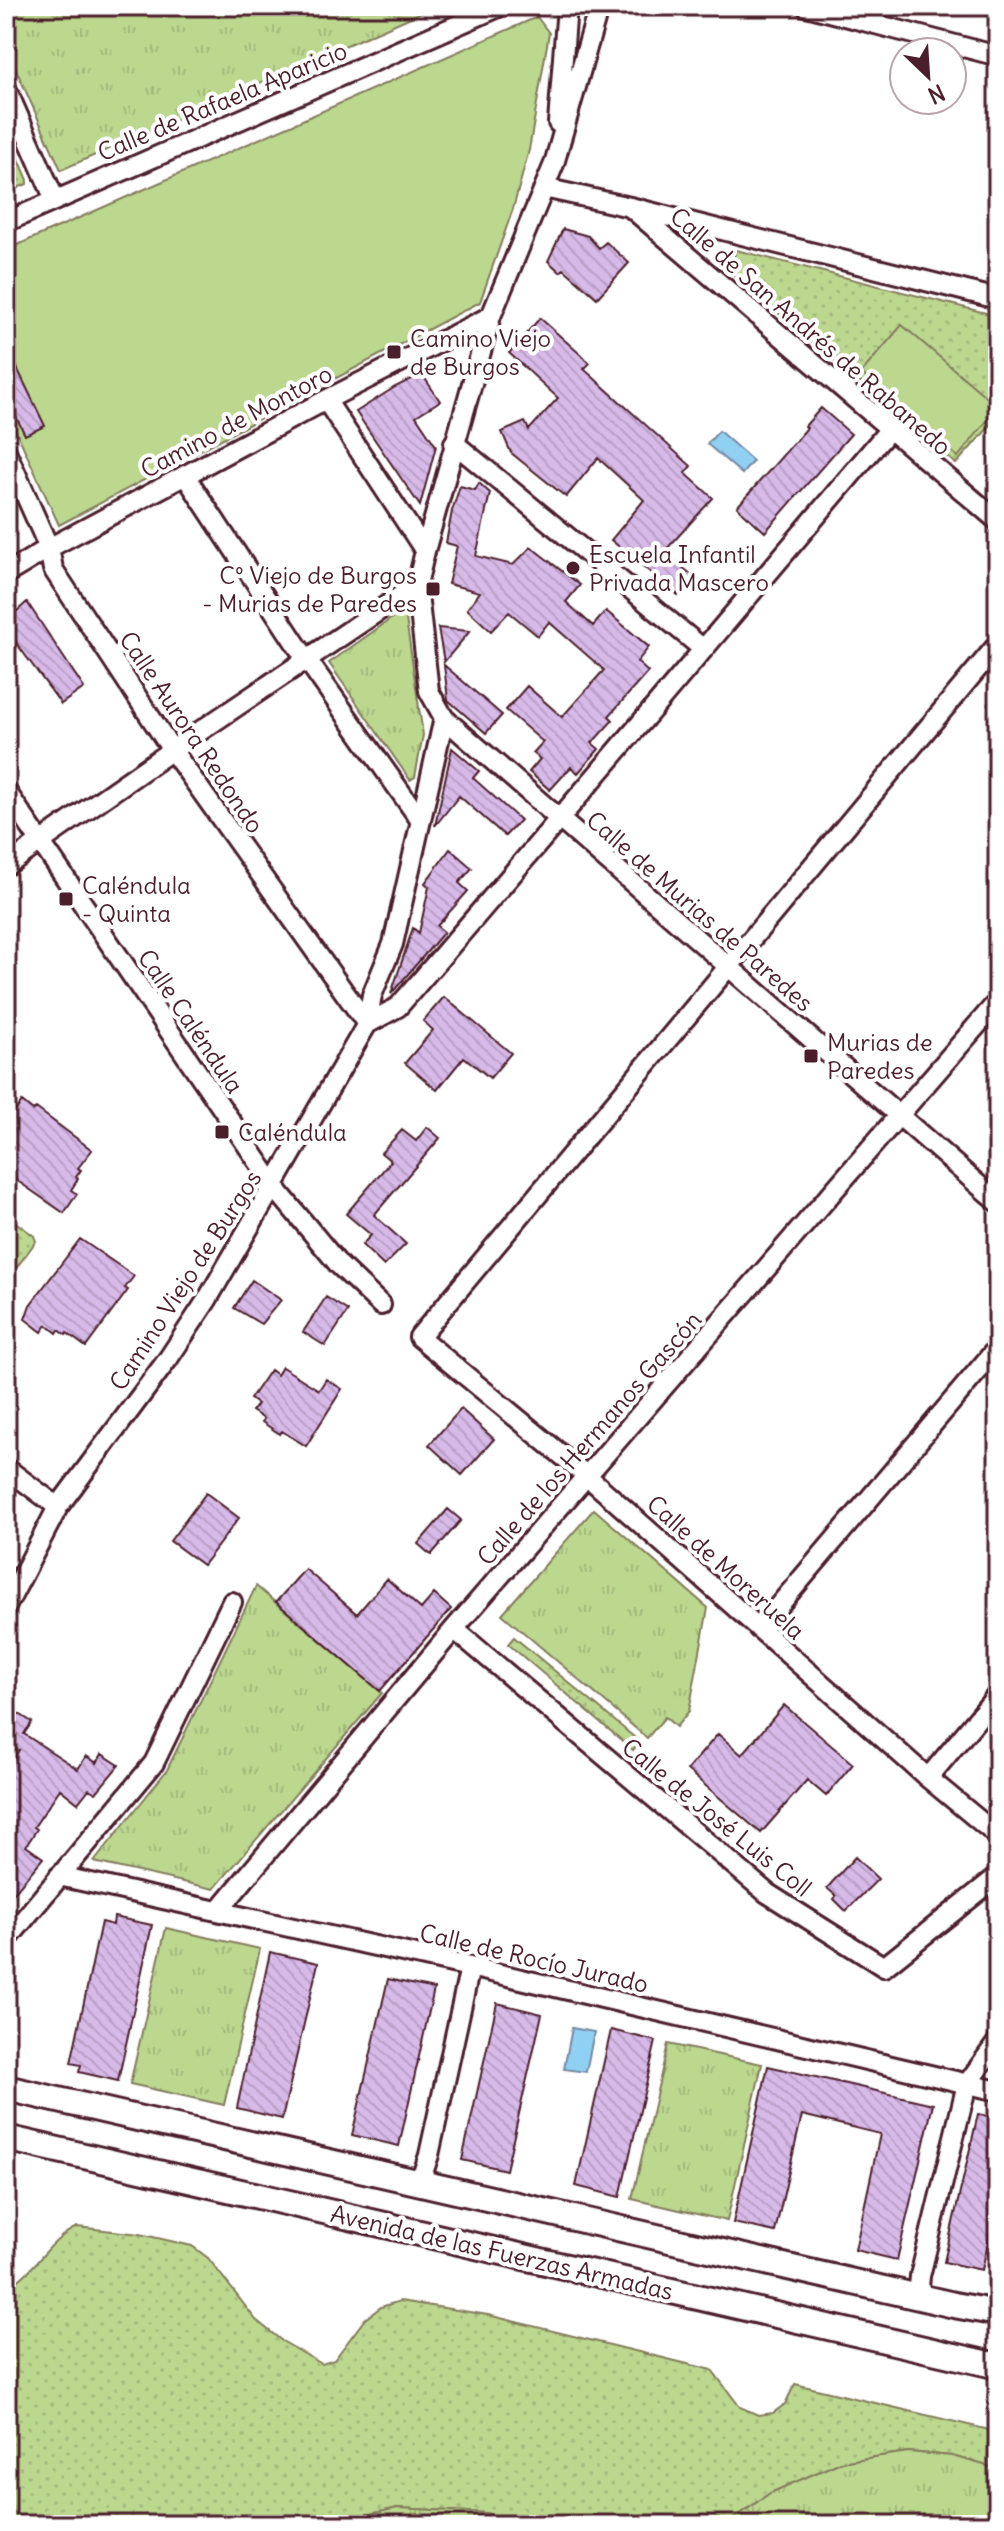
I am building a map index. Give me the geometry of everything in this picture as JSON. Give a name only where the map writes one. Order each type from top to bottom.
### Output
[{"type":"street","name":"Calle de Rafaela Aparicio","points":[[6,222],[501,6]]},
{"type":"street","points":[[554,164],[567,6]]},
{"type":"street","points":[[444,718],[429,691],[417,585],[491,316],[554,164],[599,6]]},
{"type":"street","points":[[806,6],[998,56]]},
{"type":"street","points":[[6,88],[55,200]]},
{"type":"street","points":[[544,188],[998,299]]},
{"type":"street","name":"Calle de San Andrés de Rabanedo","points":[[630,207],[998,521]]},
{"type":"street","name":"Camino de Montoro","points":[[6,574],[185,475],[491,316]]},
{"type":"street","points":[[326,400],[425,551]]},
{"type":"street","points":[[367,1024],[398,1007],[889,430]]},
{"type":"street","points":[[454,443],[702,648]]},
{"type":"street","name":"Calle Aurora Redondo","points":[[6,451],[49,548],[53,569],[172,750],[367,1024]]},
{"type":"street","points":[[185,475],[305,658],[421,821]]},
{"type":"street","points":[[6,866],[305,658],[417,585]]},
{"type":"street","points":[[728,967],[998,644]]},
{"type":"street","name":"Calle de Murias de Paredes","points":[[444,718],[998,1202]]},
{"type":"street","name":"Camino Viejo de Burgos","points":[[6,1607],[58,1507],[168,1359],[214,1289],[367,1024],[372,995],[393,944],[444,718]]},
{"type":"street","name":"Calle Caléndula","points":[[6,791],[275,1185],[339,1265],[381,1305]]},
{"type":"street","name":"Calle de Moreruela","points":[[728,967],[419,1337],[587,1476],[928,1778],[998,1836]]},
{"type":"street","name":"Calle de los Hermanos Gascón","points":[[219,1910],[454,1629],[998,1001]]},
{"type":"street","points":[[759,1629],[998,1347]]},
{"type":"street","points":[[6,1468],[58,1507]]},
{"type":"street","points":[[6,1941],[154,1763],[232,1602]]},
{"type":"street","name":"Calle de José Luis Coll","points":[[454,1629],[767,1893],[884,1967],[998,1876]]},
{"type":"street","points":[[928,1778],[998,1694]]},
{"type":"street","name":"Calle de Rocío Jurado","points":[[59,1876],[470,1967],[998,2091]]},
{"type":"street","points":[[414,2180],[423,2173],[429,2155],[470,1967]]},
{"type":"street","points":[[925,2298],[919,2287],[920,2276],[967,2084],[998,2041]]},
{"type":"street","name":"Avenida de las Fuerzas Armadas","points":[[6,2088],[998,2313]]},
{"type":"street","name":"Avenida de las Fuerzas Armadas","points":[[6,2138],[998,2366]]},
{"type":"green space","points":[[6,6],[436,6],[61,170],[6,47]]},
{"type":"green space","points":[[537,17],[549,33],[529,150],[513,209],[480,302],[59,525],[6,409],[6,250]]},
{"type":"green space","points":[[6,129],[28,180],[27,184],[6,193],[6,178],[10,178],[6,169]]},
{"type":"green space","points":[[736,250],[998,316],[998,417],[956,464],[729,271]]},
{"type":"green space","points":[[902,325],[998,407],[958,457],[861,373]]},
{"type":"green space","points":[[402,611],[405,612],[423,735],[415,777],[410,780],[329,663]]},
{"type":"green space","points":[[6,1215],[34,1236],[36,1241],[6,1282],[6,1245],[9,1241],[6,1239]]},
{"type":"green space","points":[[594,1509],[708,1608],[689,1711],[676,1727],[665,1717],[647,1738],[502,1614]]},
{"type":"green space","points":[[256,1586],[382,1693],[214,1889],[94,1862],[167,1770]]},
{"type":"green space","points":[[514,1637],[640,1742],[633,1750],[508,1644]]},
{"type":"green space","points":[[166,1928],[260,1949],[224,2105],[130,2084]]},
{"type":"green space","points":[[668,2044],[762,2064],[727,2221],[632,2199]]},
{"type":"green space","points":[[77,2227],[140,2234],[192,2246],[208,2258],[256,2320],[282,2341],[322,2364],[334,2360],[365,2319],[381,2307],[400,2301],[488,2315],[712,2370],[740,2407],[758,2415],[773,2413],[785,2404],[795,2384],[998,2432],[998,2469],[952,2456],[908,2452],[841,2462],[770,2493],[725,2525],[522,2525],[486,2513],[398,2508],[319,2525],[6,2525],[6,2288],[25,2275],[57,2240]]},
{"type":"green space","points":[[908,2452],[952,2456],[998,2469],[998,2525],[725,2525],[770,2493],[841,2462]]},
{"type":"green space","points":[[398,2508],[486,2513],[522,2525],[319,2525]]},
{"type":"water","points":[[719,431],[753,461],[742,474],[707,444]]},
{"type":"water","points":[[572,2028],[594,2032],[586,2072],[564,2069]]},
{"type":"building","points":[[563,229],[588,236],[599,248],[606,242],[629,263],[597,298],[564,269],[560,272],[548,261]]},
{"type":"building","points":[[540,318],[590,363],[584,369],[691,466],[685,473],[713,498],[664,552],[693,576],[678,595],[611,540],[644,500],[598,458],[566,497],[511,453],[502,432],[525,422],[529,430],[558,398],[509,353]]},
{"type":"building","points":[[6,345],[45,426],[25,435],[6,396]]},
{"type":"building","points":[[422,374],[440,401],[416,416],[436,446],[420,506],[356,412]]},
{"type":"building","points":[[821,408],[851,434],[765,532],[737,507]]},
{"type":"building","points":[[479,483],[490,493],[476,556],[513,565],[531,547],[580,585],[566,602],[593,626],[606,611],[649,647],[637,662],[648,672],[609,716],[613,720],[592,743],[599,749],[578,773],[571,767],[550,790],[529,772],[540,759],[533,753],[543,742],[506,710],[527,686],[562,717],[604,670],[549,622],[538,636],[509,612],[491,631],[467,609],[480,592],[448,584],[457,546],[446,543],[452,511],[460,486],[475,490]]},
{"type":"building","points":[[27,602],[84,688],[61,704],[6,629],[6,621]]},
{"type":"building","points":[[438,628],[470,631],[444,662]]},
{"type":"building","points":[[444,665],[502,715],[486,733],[448,700]]},
{"type":"building","points":[[452,748],[479,771],[473,778],[520,820],[505,836],[459,796],[435,826]]},
{"type":"building","points":[[450,849],[472,868],[459,883],[468,891],[437,926],[444,932],[391,994],[413,928],[419,933],[429,887],[425,883]]},
{"type":"building","points":[[444,997],[511,1053],[490,1078],[464,1057],[437,1090],[405,1063],[433,1030],[423,1021]]},
{"type":"building","points":[[22,1102],[33,1111],[36,1108],[92,1150],[78,1168],[81,1170],[71,1190],[77,1194],[64,1213],[6,1173],[6,1123]]},
{"type":"building","points":[[427,1127],[440,1138],[374,1215],[406,1244],[384,1266],[362,1245],[371,1235],[346,1214],[391,1161],[381,1153],[402,1130],[416,1141]]},
{"type":"building","points":[[80,1239],[134,1276],[125,1288],[128,1290],[86,1347],[67,1333],[59,1330],[57,1333],[47,1325],[42,1332],[25,1319],[30,1305]]},
{"type":"building","points":[[252,1280],[281,1300],[261,1324],[234,1308]]},
{"type":"building","points":[[326,1297],[348,1311],[325,1346],[303,1332]]},
{"type":"building","points":[[282,1367],[319,1390],[326,1379],[342,1389],[306,1446],[282,1431],[280,1434],[252,1411],[257,1404],[250,1399],[270,1370],[277,1375]]},
{"type":"building","points":[[461,1409],[494,1439],[462,1475],[429,1445]]},
{"type":"building","points":[[206,1493],[239,1518],[203,1565],[170,1541]]},
{"type":"building","points":[[448,1509],[461,1520],[431,1555],[418,1544]]},
{"type":"building","points":[[305,1569],[357,1614],[387,1579],[421,1609],[434,1594],[451,1609],[380,1691],[276,1602]]},
{"type":"building","points":[[784,1705],[853,1764],[826,1796],[807,1780],[761,1833],[687,1770],[718,1734],[742,1755]]},
{"type":"building","points":[[13,1710],[32,1722],[24,1734],[78,1769],[86,1756],[97,1763],[102,1754],[119,1765],[96,1793],[89,1789],[78,1803],[60,1789],[34,1827],[37,1829],[26,1846],[43,1858],[6,1902],[6,1771],[19,1750],[16,1749],[6,1765],[6,1721]]},
{"type":"building","points":[[855,1857],[878,1879],[846,1911],[827,1888]]},
{"type":"building","points":[[114,1917],[152,1925],[118,2081],[79,2072],[81,2065],[71,2063],[101,1922],[113,1925]]},
{"type":"building","points":[[270,1952],[318,1963],[282,2119],[237,2108]]},
{"type":"building","points":[[388,1979],[434,1989],[399,2146],[352,2135]]},
{"type":"building","points":[[497,2003],[542,2014],[506,2170],[462,2160]]},
{"type":"building","points":[[611,2030],[656,2041],[620,2197],[576,2186]]},
{"type":"building","points":[[768,2066],[933,2104],[897,2260],[855,2250],[880,2134],[802,2115],[775,2232],[733,2223]]},
{"type":"building","points":[[978,2114],[998,2118],[998,2235],[990,2233],[982,2270],[944,2262]]},
{"type":"place","name":"Camino Viejo de Burgos","points":[[394,352]]},
{"type":"place","name":"Escuela Infantil Privada Mascero","points":[[573,568]]},
{"type":"place","name":"Cº Viejo de Burgos - Murias de Paredes","points":[[433,589]]},
{"type":"place","name":"Caléndula - Quinta","points":[[66,899]]},
{"type":"place","name":"Murias de Paredes","points":[[811,1056]]},
{"type":"place","name":"Caléndula","points":[[222,1132]]}]
